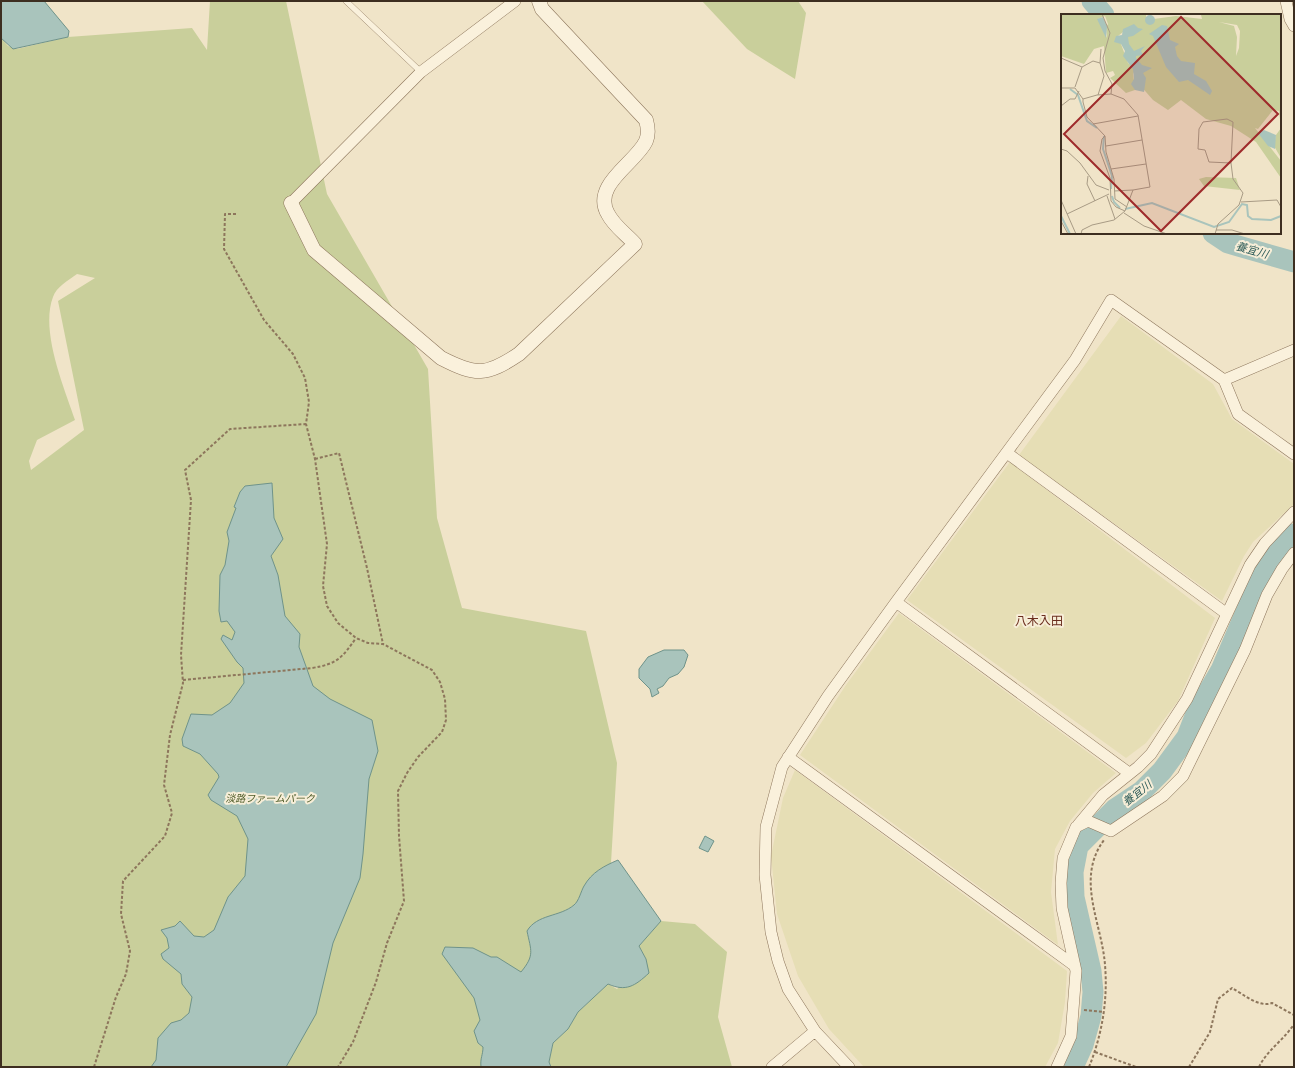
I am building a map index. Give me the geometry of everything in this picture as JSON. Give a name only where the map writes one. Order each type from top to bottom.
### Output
[{"type":"street","points":[[515,1],[421,72],[291,204],[314,250],[441,358],[465,370],[486,372],[502,366],[519,354],[635,244],[613,222],[607,212],[605,201],[607,189],[613,178],[639,151],[646,141],[648,130],[646,120],[542,9],[539,1]]},
{"type":"street","points":[[1286,1],[1290,19],[1294,26]]},
{"type":"street","points":[[849,1067],[815,1031],[788,988],[778,961],[771,932],[765,875],[766,827],[782,767],[828,696],[1075,360],[1112,300],[1224,380],[1238,414],[1294,454]]},
{"type":"street","points":[[1224,380],[1294,350]]},
{"type":"street","points":[[1007,453],[1227,614]]},
{"type":"street","points":[[1057,1067],[1071,1036],[1075,966],[1062,908],[1061,883],[1063,858],[1076,827],[1103,795],[1151,754],[1187,698],[1250,565],[1265,543],[1294,512]]},
{"type":"street","points":[[1076,827],[1088,821],[1110,831],[1163,796],[1183,776],[1243,655],[1267,595],[1282,569],[1294,553]]},
{"type":"street","points":[[896,602],[1129,773]]},
{"type":"street","points":[[788,758],[1075,966]]},
{"type":"street","points":[[772,1067],[815,1031]]},
{"type":"lane","points":[[346,1],[421,72]]},
{"type":"path","points":[[236,214],[225,214],[224,249],[264,320],[293,354],[305,378],[309,402],[306,424],[315,459],[327,544],[323,586],[327,606],[338,623],[356,638],[368,643],[383,644],[432,670],[440,682],[445,699],[446,720],[442,732],[418,757],[407,773],[398,791],[399,836],[404,901],[387,943],[376,982],[354,1042],[338,1067]]},
{"type":"path","points":[[94,1067],[116,997],[126,974],[130,951],[121,914],[123,881],[165,836],[172,813],[164,785],[170,735],[183,680],[181,655],[191,500],[185,470],[230,429],[306,424]]},
{"type":"path","points":[[315,459],[339,453],[368,568],[383,644]]},
{"type":"path","points":[[183,680],[330,665],[346,654],[356,638]]},
{"type":"path","points":[[1089,1067],[1095,1052],[1104,1012],[1105,964],[1095,919],[1090,879],[1096,855],[1110,831]]},
{"type":"path","points":[[1189,1067],[1210,1032],[1218,999],[1232,988],[1260,1003],[1266,1005],[1272,1003],[1294,1015]]},
{"type":"path","points":[[1078,1010],[1104,1012]]},
{"type":"path","points":[[1259,1067],[1264,1057],[1294,1024]]},
{"type":"path","points":[[1095,1052],[1136,1067]]},
{"type":"shaded area","points":[[1121,316],[1213,384],[1232,419],[1294,464],[1294,504],[1253,542],[1244,556],[1222,601],[1019,455]]},
{"type":"shaded area","points":[[1010,462],[1215,618],[1178,701],[1146,743],[1126,758],[907,600]]},
{"type":"shaded area","points":[[899,613],[1116,773],[1093,793],[1070,821],[1055,849],[1051,892],[1058,945],[800,755],[846,685]]},
{"type":"shaded area","points":[[795,770],[1067,971],[1065,1002],[1058,1043],[1045,1067],[864,1067],[829,1029],[798,976],[777,914],[771,856],[783,798]]},
{"type":"green space","name":"淡路ファームパーク","points":[[210,1],[286,1],[327,194],[428,369],[437,518],[462,608],[586,631],[617,763],[607,929],[540,1067],[1,1066],[1,38],[8,46],[17,49],[68,37],[192,28],[207,50]],"holes":[[[77,274],[95,278],[58,301],[84,430],[31,470],[29,461],[37,440],[75,420],[60,376],[51,342],[49,326],[53,297],[60,287]]]},
{"type":"green space","points":[[702,1],[798,1],[806,13],[795,79],[747,49]]},
{"type":"green space","points":[[661,921],[695,924],[727,952],[718,1017],[732,1067],[551,1067],[549,1062],[553,1043],[568,1029],[578,1012],[608,984],[617,989],[646,959],[639,946]]},
{"type":"water","points":[[1,1],[44,1],[69,31],[68,37],[13,49],[1,38]]},
{"type":"water","points":[[272,483],[274,518],[283,539],[271,556],[278,575],[285,616],[300,634],[299,647],[313,686],[330,699],[372,720],[378,751],[369,779],[360,878],[333,943],[316,1014],[286,1067],[151,1067],[156,1060],[158,1038],[171,1023],[181,1020],[189,1013],[192,997],[182,984],[181,974],[163,959],[161,954],[169,948],[167,938],[161,930],[175,926],[180,921],[194,936],[204,937],[214,930],[228,897],[245,876],[248,839],[237,816],[211,800],[208,795],[219,777],[218,774],[200,754],[183,746],[182,739],[191,714],[212,715],[230,703],[244,683],[243,668],[221,639],[223,635],[232,640],[235,632],[227,621],[221,622],[219,611],[220,575],[225,565],[229,541],[227,532],[240,492],[245,486]]},
{"type":"water","points":[[664,650],[684,650],[688,655],[684,667],[678,674],[669,678],[663,686],[657,689],[659,693],[652,697],[650,689],[639,678],[639,669],[648,657]]},
{"type":"water","points":[[705,836],[714,841],[708,852],[699,848]]},
{"type":"water","points":[[618,860],[661,921],[639,946],[646,959],[649,973],[630,986],[620,987],[608,984],[578,1012],[568,1029],[553,1043],[549,1062],[551,1067],[481,1067],[483,1047],[478,1043],[474,1031],[480,1020],[474,998],[442,954],[445,947],[473,948],[491,957],[497,957],[521,972],[531,953],[527,931],[531,925],[543,918],[562,912],[574,905],[579,899],[587,881],[603,867]]},
{"type":"waterway","name":"養宜川","points":[[1092,1],[1103,14]]},
{"type":"waterway","name":"養宜川","points":[[1214,234],[1228,243],[1294,262]]},
{"type":"waterway","name":"養宜川","points":[[1073,1067],[1083,1045],[1091,1016],[1093,992],[1091,971],[1074,897],[1073,872],[1078,846],[1115,809],[1142,791],[1162,771],[1187,737],[1197,711],[1221,670],[1262,574],[1288,539],[1294,534]]},
{"type":"district","name":"八木入田","points":[[1039,621]]}]
